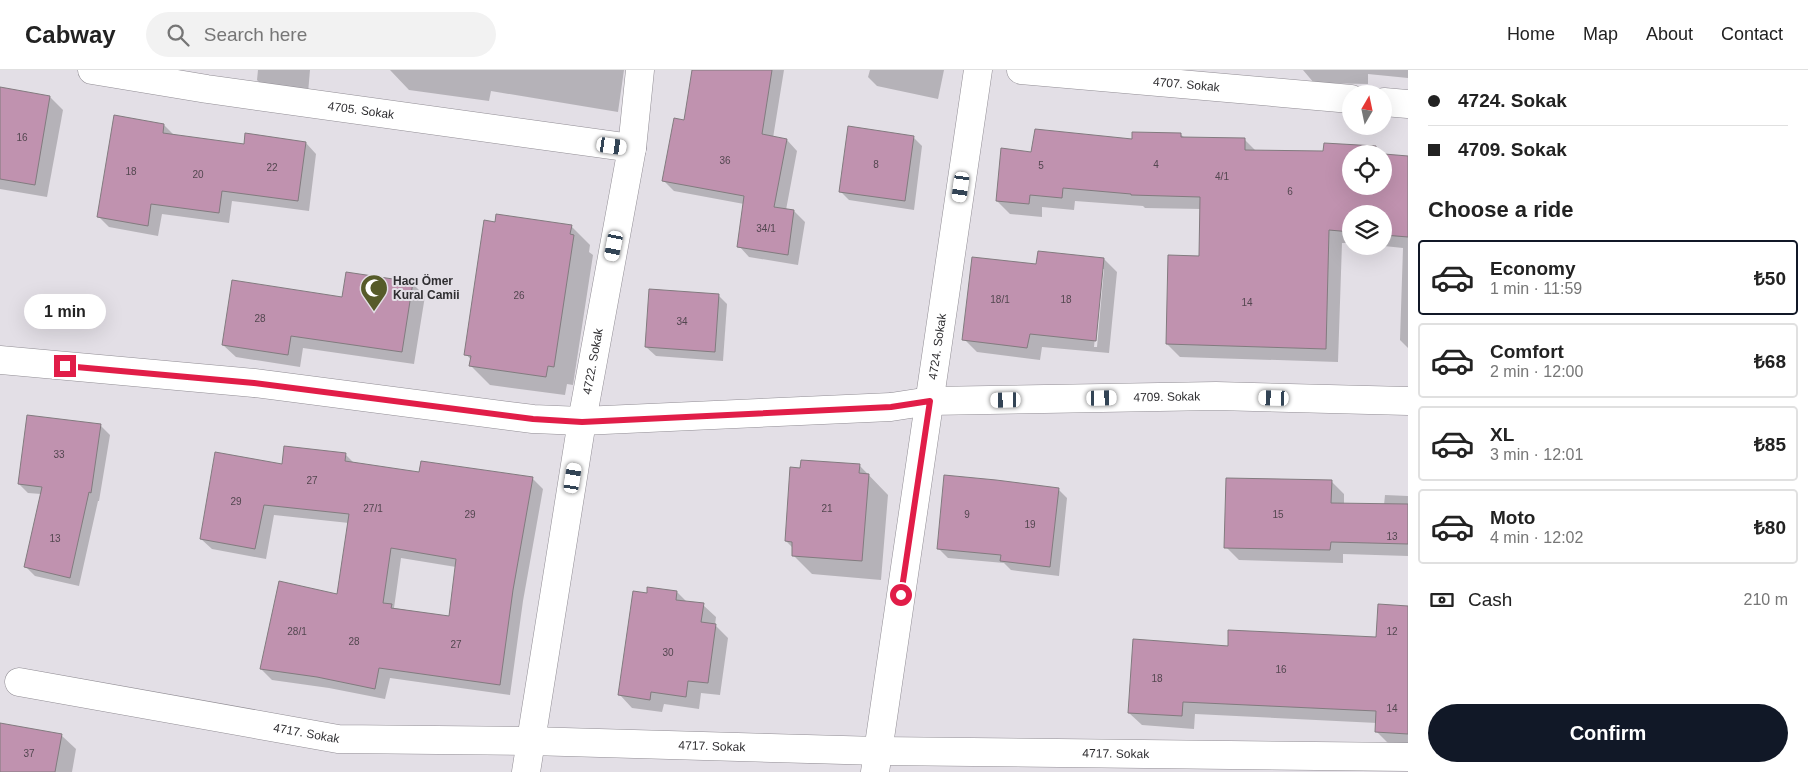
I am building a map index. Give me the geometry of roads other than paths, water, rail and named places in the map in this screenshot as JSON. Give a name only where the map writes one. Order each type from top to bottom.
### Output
[{"type":"street","name":"4705. Sokak","points":[[92,70],[207,90],[632,148]]},
{"type":"street","name":"4722. Sokak","points":[[526,772],[582,422],[632,148],[640,70]]},
{"type":"street","name":"4724. Sokak","points":[[877,761],[978,70]]},
{"type":"street","name":"4707. Sokak","points":[[1021,70],[1342,98]]},
{"type":"street","points":[[1392,103],[1408,104]]},
{"type":"street","name":"4709. Sokak","points":[[0,360],[254,383],[533,419],[582,422],[891,407],[930,401],[1216,396],[1408,401]]},
{"type":"street","name":"4717. Sokak","points":[[19,682],[338,739],[530,742],[877,761],[1408,757]]},
{"type":"place","name":"Hacı Ömer Kural Camii","points":[[374,312]]}]
